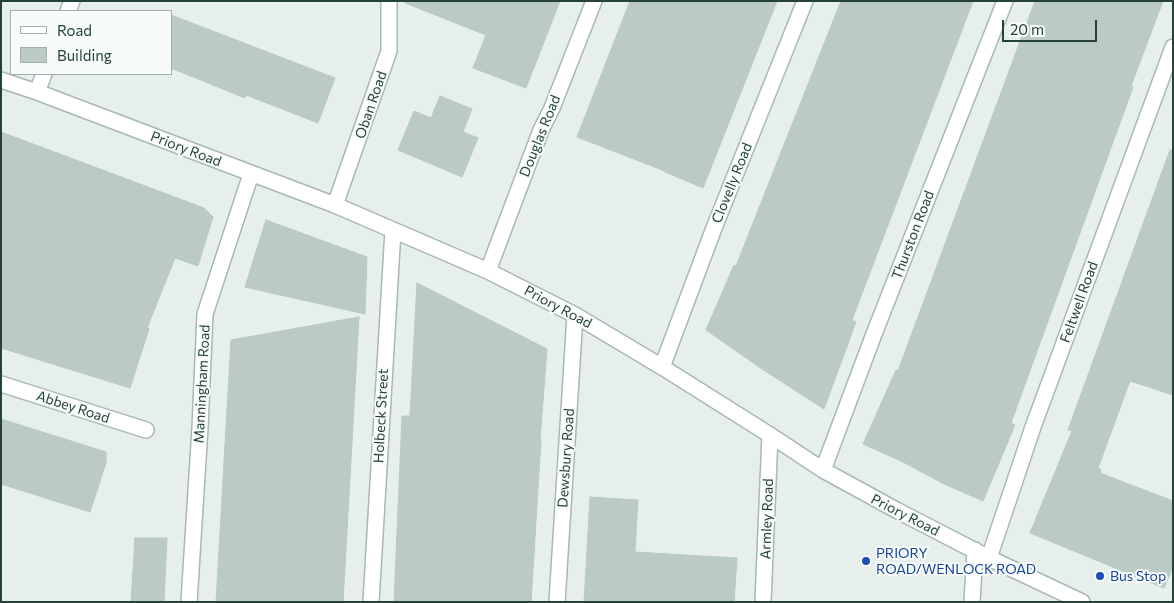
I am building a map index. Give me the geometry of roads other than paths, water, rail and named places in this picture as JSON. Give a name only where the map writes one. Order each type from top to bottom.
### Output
[{"type":"street","name":"Oban Road","points":[[336,205],[390,52],[389,1]]},
{"type":"street","name":"Douglas Road","points":[[488,271],[541,130],[552,108],[594,1]]},
{"type":"street","name":"Clovelly Road","points":[[662,367],[714,228],[805,1]]},
{"type":"street","name":"Thurston Road","points":[[823,470],[874,334],[1005,1]]},
{"type":"street","name":"Feltwell Road","points":[[989,558],[1033,427],[1173,47]]},
{"type":"street","points":[[37,92],[44,75]]},
{"type":"street","name":"Priory Road","points":[[1,80],[336,205],[488,271],[575,315],[662,367],[823,470],[989,558],[1082,602]]},
{"type":"street","name":"Manningham Road","points":[[189,602],[205,314],[251,174]]},
{"type":"street","name":"Holbeck Street","points":[[371,602],[393,230]]},
{"type":"street","name":"Dewsbury Road","points":[[557,602],[575,315]]},
{"type":"street","name":"Abbey Road","points":[[1,384],[146,430]]},
{"type":"street","name":"Armley Road","points":[[763,602],[770,435]]},
{"type":"street","points":[[972,602],[975,550]]},
{"type":"place","name":"PRIORY ROAD/WENLOCK ROAD","points":[[866,561]]},
{"type":"place","name":"Bus Stop","points":[[1100,576]]}]
